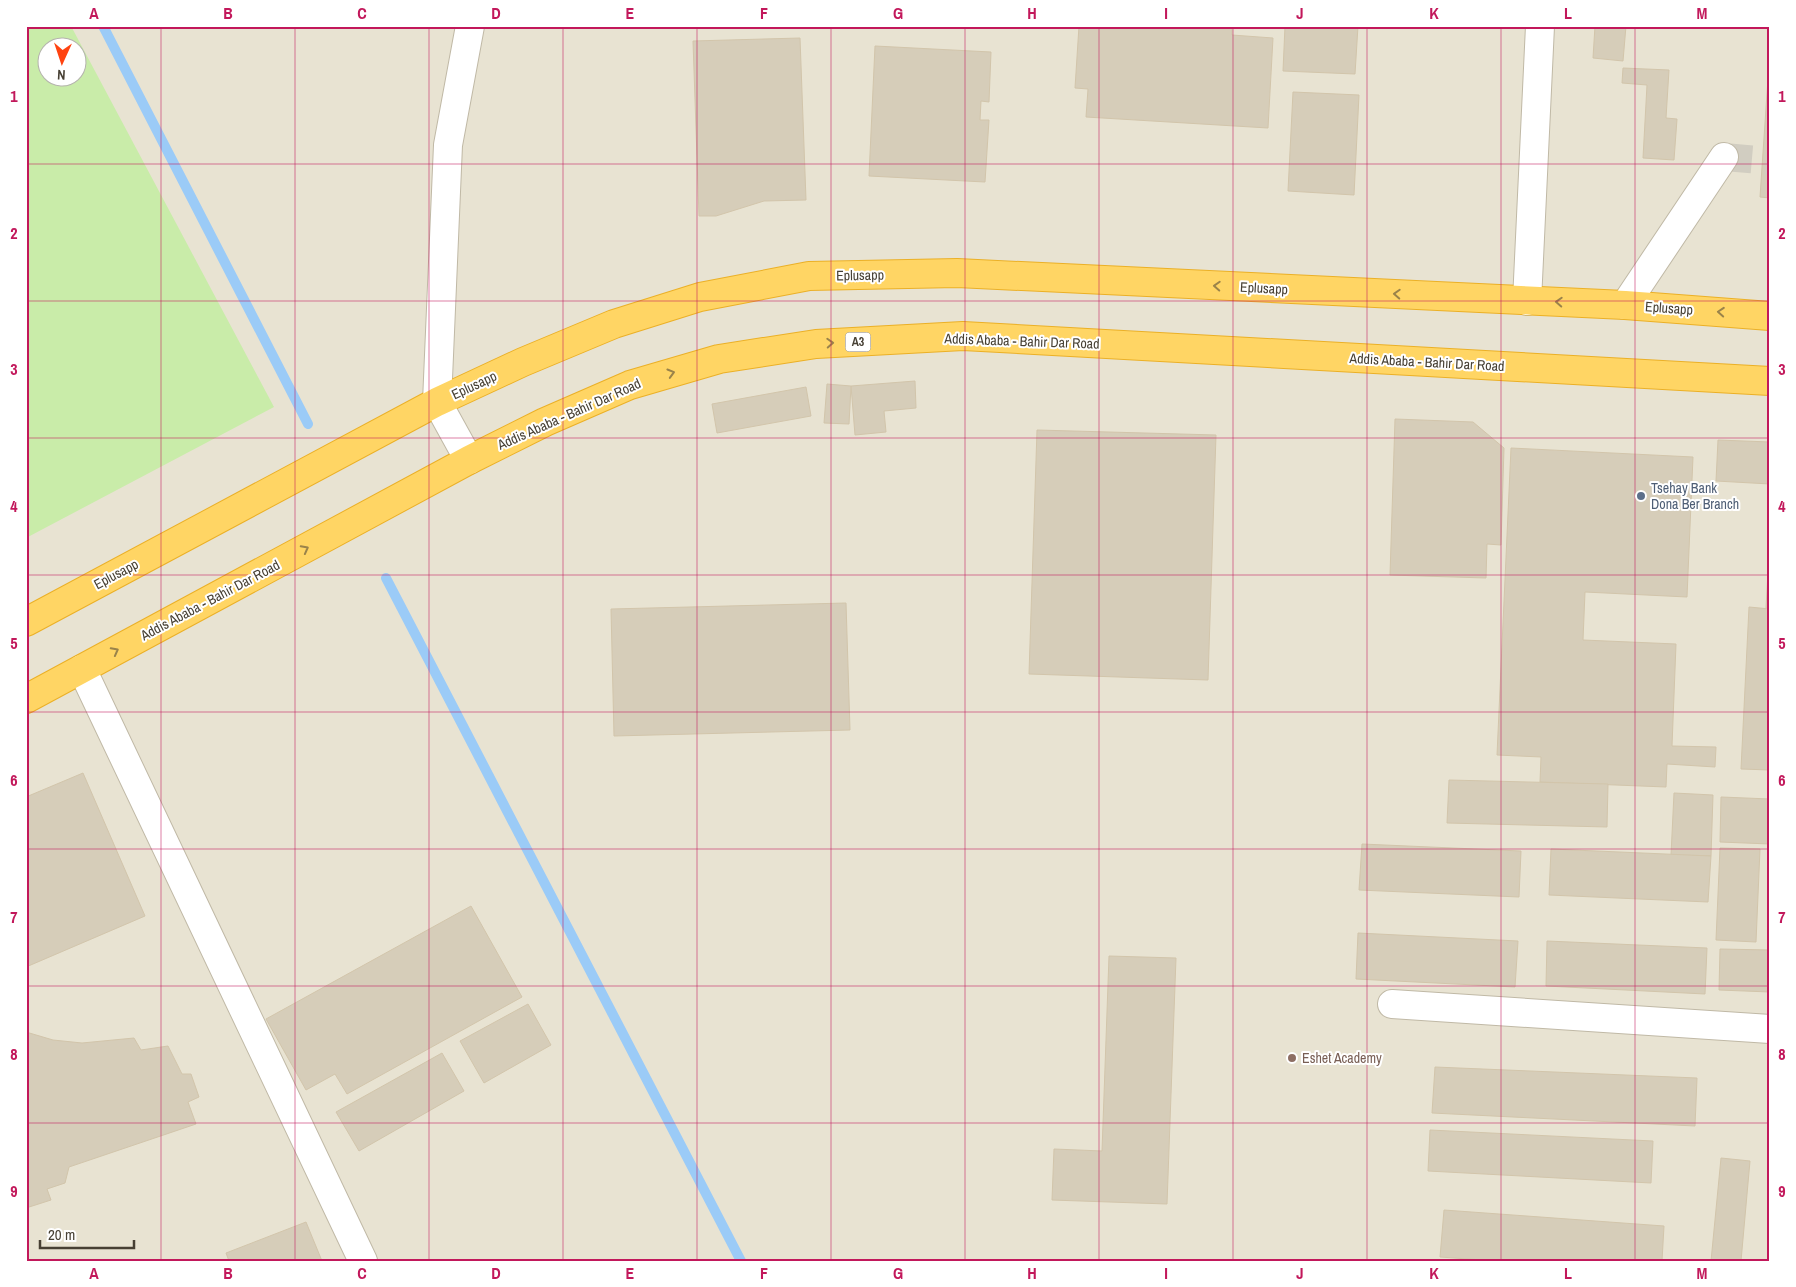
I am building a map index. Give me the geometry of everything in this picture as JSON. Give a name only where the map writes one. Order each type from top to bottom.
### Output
[{"type":"highway","name":"Eplusapp","points":[[26,622],[437,402],[523,362],[614,324],[700,298],[809,276],[957,273],[1625,305],[1770,316]]},
{"type":"highway","name":"Addis Ababa - Bahir Dar Road","points":[[26,699],[469,460],[545,422],[630,385],[719,359],[816,344],[963,336],[1770,382]]},
{"type":"street","points":[[469,460],[437,402],[448,145],[470,26]]},
{"type":"street","points":[[1527,301],[1540,26]]},
{"type":"street","points":[[1625,305],[1724,157]]},
{"type":"street","points":[[82,669],[363,1261]]},
{"type":"street","points":[[1392,1004],[1770,1029]]},
{"type":"shaded area","points":[[26,26],[1770,26],[1770,1261],[26,1261]]},
{"type":"green space","points":[[26,26],[71,26],[77,38],[38,38],[38,88],[88,88],[88,58],[274,407],[26,538]]},
{"type":"building","points":[[1079,26],[1232,26],[1232,35],[1273,38],[1268,128],[1086,117],[1088,89],[1075,88]]},
{"type":"building","points":[[1285,26],[1358,26],[1355,74],[1283,71]]},
{"type":"building","points":[[1595,26],[1626,26],[1623,61],[1593,58]]},
{"type":"building","points":[[800,38],[806,200],[764,201],[716,216],[699,216],[693,41]]},
{"type":"building","points":[[875,46],[991,52],[989,102],[981,101],[980,120],[989,120],[985,182],[869,176]]},
{"type":"building","points":[[1770,49],[1770,198],[1760,197]]},
{"type":"building","points":[[1623,68],[1669,70],[1666,118],[1677,119],[1674,160],[1643,158],[1647,85],[1622,83]]},
{"type":"building","points":[[1293,92],[1359,95],[1354,195],[1288,191]]},
{"type":"building","points":[[915,381],[916,408],[884,411],[886,432],[855,435],[851,386]]},
{"type":"building","points":[[827,384],[851,386],[849,424],[824,423]]},
{"type":"building","points":[[806,387],[811,416],[717,433],[712,404]]},
{"type":"building","points":[[1395,419],[1473,422],[1504,448],[1501,545],[1487,544],[1486,578],[1390,575]]},
{"type":"building","points":[[1037,430],[1216,435],[1208,680],[1029,674]]},
{"type":"building","points":[[1718,440],[1770,442],[1770,484],[1716,481]]},
{"type":"building","points":[[1511,448],[1693,457],[1687,597],[1585,592],[1583,640],[1676,644],[1672,746],[1716,747],[1715,767],[1667,764],[1666,787],[1540,782],[1541,757],[1497,755]]},
{"type":"building","points":[[1768,572],[1770,573],[1770,609],[1766,608]]},
{"type":"building","points":[[846,603],[850,730],[614,736],[611,609]]},
{"type":"building","points":[[1749,607],[1770,609],[1770,770],[1741,769]]},
{"type":"building","points":[[83,773],[145,916],[26,967],[26,797]]},
{"type":"building","points":[[1449,780],[1608,784],[1607,827],[1447,823]]},
{"type":"building","points":[[1674,793],[1713,795],[1711,856],[1671,855]]},
{"type":"building","points":[[1721,797],[1770,799],[1770,844],[1720,842]]},
{"type":"building","points":[[1362,844],[1521,851],[1519,897],[1359,890]]},
{"type":"building","points":[[1720,848],[1760,849],[1756,942],[1716,940]]},
{"type":"building","points":[[1551,849],[1711,856],[1708,902],[1549,895]]},
{"type":"building","points":[[471,906],[522,997],[347,1094],[335,1074],[306,1090],[266,1019]]},
{"type":"building","points":[[1358,933],[1518,941],[1515,987],[1356,979]]},
{"type":"building","points":[[1547,941],[1707,948],[1705,994],[1546,986]]},
{"type":"building","points":[[1720,949],[1770,950],[1770,992],[1719,990]]},
{"type":"building","points":[[1109,956],[1176,958],[1167,1204],[1052,1200],[1054,1149],[1102,1151]]},
{"type":"building","points":[[528,1004],[551,1045],[484,1083],[460,1041]]},
{"type":"building","points":[[26,1032],[53,1040],[82,1043],[134,1038],[141,1050],[168,1046],[182,1074],[191,1074],[199,1097],[188,1102],[196,1124],[69,1167],[65,1183],[47,1189],[51,1200],[26,1208]]},
{"type":"building","points":[[442,1053],[464,1091],[359,1151],[336,1112]]},
{"type":"building","points":[[1435,1067],[1697,1078],[1695,1126],[1432,1113]]},
{"type":"building","points":[[1430,1130],[1653,1141],[1651,1183],[1428,1171]]},
{"type":"building","points":[[1721,1158],[1750,1161],[1741,1261],[1711,1261]]},
{"type":"building","points":[[1444,1210],[1664,1226],[1662,1261],[1496,1261],[1440,1257]]},
{"type":"building","points":[[306,1222],[322,1261],[229,1261],[226,1253]]},
{"type":"waterway","points":[[103,26],[308,424]]},
{"type":"waterway","points":[[386,578],[741,1261]]},
{"type":"tunnel","points":[[1724,157],[1770,161]]},
{"type":"place","name":"Tsehay Bank Dona Ber Branch","points":[[1641,496]]},
{"type":"place","name":"Eshet Academy","points":[[1292,1058]]}]
